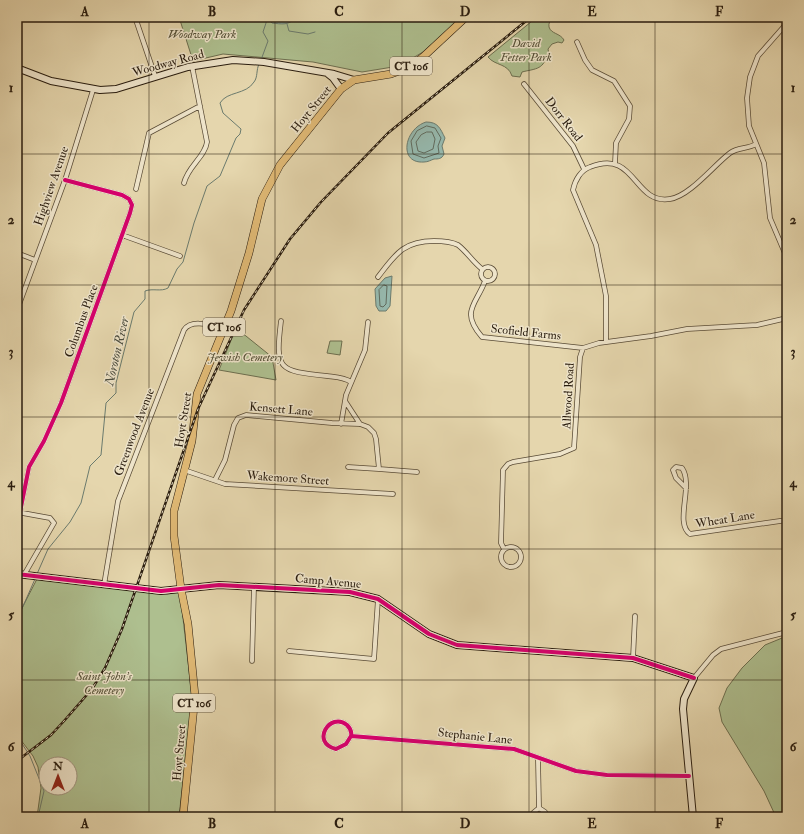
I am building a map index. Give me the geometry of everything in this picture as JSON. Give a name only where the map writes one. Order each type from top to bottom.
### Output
[{"type":"main road","name":"Hoyt Street","points":[[182,817],[194,696],[190,638],[181,589],[173,524],[176,500],[193,436],[194,411],[197,394],[224,329],[244,268],[266,188],[280,165],[341,89],[354,80],[395,73],[414,64],[466,17]]},
{"type":"street","points":[[135,17],[156,76]]},
{"type":"street","points":[[787,23],[760,52],[750,77],[747,98],[749,126],[764,163],[770,218],[787,258]]},
{"type":"street","points":[[577,42],[590,67],[596,73],[606,75],[614,81],[630,106],[630,114],[614,149],[615,163]]},
{"type":"street","name":"Woodway Road","points":[[17,68],[51,81],[93,90],[113,89],[192,66],[228,60],[261,62],[327,73],[354,80]]},
{"type":"street","points":[[184,183],[189,169],[207,146],[207,136],[192,66]]},
{"type":"street","points":[[327,73],[333,78],[341,89]]},
{"type":"street","name":"Dorr Road","points":[[524,84],[573,146],[584,169]]},
{"type":"street","name":"Highview Avenue","points":[[17,310],[65,180],[93,90]]},
{"type":"street","points":[[136,189],[149,133],[200,106]]},
{"type":"street","points":[[606,342],[606,296],[596,245],[573,190],[576,181],[584,169],[601,163],[615,163],[628,173],[654,198],[670,200],[688,190],[736,149],[756,144]]},
{"type":"street","name":"Columbus Place","points":[[19,512],[29,467],[44,441],[64,397],[132,205],[129,199],[65,180]]},
{"type":"street","points":[[122,235],[180,256]]},
{"type":"street","name":"Scofield Farms","points":[[378,277],[400,249],[415,242],[442,241],[455,244],[482,269],[490,267],[495,272],[492,279],[485,280],[471,305],[473,326],[482,337],[583,348]]},
{"type":"street","points":[[17,253],[35,260]]},
{"type":"street","points":[[482,269],[481,276],[485,280]]},
{"type":"street","name":"Allwood Road","points":[[504,549],[513,547],[518,550],[521,555],[518,564],[513,567],[504,564],[501,559],[504,549],[501,537],[503,470],[508,464],[514,462],[567,453],[574,448],[580,357],[583,348],[606,342],[651,336],[687,329],[757,325],[787,318]]},
{"type":"street","points":[[281,320],[278,352],[280,361],[285,368],[296,373],[344,378],[351,382]]},
{"type":"street","points":[[341,424],[345,400],[365,350],[368,322]]},
{"type":"street","name":"Greenwood Avenue","points":[[104,585],[118,500],[184,330],[188,325],[195,324],[224,329]]},
{"type":"street","points":[[345,400],[360,424],[368,427],[374,433],[379,469]]},
{"type":"street","name":"Kensett Lane","points":[[215,480],[224,460],[234,425],[241,416],[250,415],[341,424],[360,424]]},
{"type":"street","points":[[348,467],[417,472]]},
{"type":"street","name":"Wheat Lane","points":[[686,488],[675,475],[673,470],[676,467],[682,468],[685,472],[687,480],[684,526],[686,532],[690,534],[787,520]]},
{"type":"street","name":"Wakemore Street","points":[[184,470],[220,483],[393,494]]},
{"type":"street","points":[[19,512],[47,517],[54,521],[52,528],[24,574]]},
{"type":"street","name":"Camp Avenue","points":[[17,574],[161,592],[219,585],[364,594],[378,600],[429,634],[457,645],[633,658],[694,678]]},
{"type":"street","points":[[252,661],[254,586]]},
{"type":"street","points":[[290,651],[374,660],[378,600]]},
{"type":"street","points":[[633,658],[636,616]]},
{"type":"street","points":[[693,817],[683,709],[684,699],[694,678],[713,655],[721,649],[787,632]]},
{"type":"street","points":[[338,722],[348,726],[352,733],[351,736],[346,744],[336,749],[327,744],[324,738],[326,728],[332,723],[338,722]]},
{"type":"street","name":"Stephanie Lane","points":[[351,736],[514,749],[538,759],[576,771],[607,775],[689,776]]},
{"type":"street","points":[[538,759],[539,808]]},
{"type":"street","points":[[532,817],[533,813],[539,808]]},
{"type":"street","points":[[539,808],[545,812],[546,817]]},
{"type":"street","points":[[255,817],[266,817]]},
{"type":"green space","name":"Woodway Park","points":[[179,17],[462,17],[423,52],[399,66],[362,72],[313,62],[223,54],[193,61]]},
{"type":"green space","name":"David Fetter Park","points":[[537,17],[551,17],[549,24],[550,29],[564,40],[562,43],[558,42],[552,44],[548,49],[549,54],[546,56],[543,64],[537,68],[522,72],[520,77],[512,76],[508,69],[494,62],[488,57]]},
{"type":"green space","name":"Jewish Cemetery","points":[[236,328],[272,357],[276,380],[219,370]]},
{"type":"green space","points":[[330,341],[342,341],[340,355],[327,353]]},
{"type":"green space","name":"Saint John's Cemetery","points":[[38,577],[167,594],[180,592],[192,697],[179,817],[37,817],[40,796],[78,796],[78,756],[38,756],[38,767],[33,756],[17,735],[17,622],[22,608]]},
{"type":"green space","points":[[787,636],[787,817],[776,817],[764,791],[722,722],[719,708],[727,688],[742,668],[765,645]]},
{"type":"water","points":[[272,17],[295,17],[291,22],[282,24],[272,23],[270,21]]},
{"type":"water","points":[[426,122],[436,124],[442,131],[445,138],[442,146],[444,154],[440,158],[427,162],[416,161],[410,158],[407,152],[407,145],[413,131]]},
{"type":"water","points":[[392,276],[390,306],[386,311],[379,311],[376,306],[375,289],[385,278]]},
{"type":"waterway","name":"Noroton River","points":[[261,60],[268,41],[263,32],[268,17]]},
{"type":"waterway","points":[[287,24],[289,31],[308,34],[315,32]]},
{"type":"waterway","name":"Noroton River","points":[[37,574],[48,549],[70,522],[81,503],[90,466],[101,455],[106,403],[116,393],[116,383],[134,312],[145,299],[145,291],[163,290],[168,288],[177,269],[183,262],[194,223],[207,186],[220,176],[236,138],[240,134],[241,129],[223,113],[220,103],[227,96],[251,86],[257,76],[259,64]]},
{"type":"waterway","name":"Noroton River","points":[[17,620],[35,579]]},
{"type":"waterway","name":"Noroton River","points":[[17,736],[30,756],[44,791],[38,817]]},
{"type":"railway","points":[[17,761],[51,735],[92,689],[105,668],[122,629],[198,409],[244,310],[290,239],[321,202],[388,133],[531,17]]},
{"type":"cycle path","points":[[20,512],[29,467],[44,441],[61,403],[132,205],[129,199],[122,195],[65,180]]},
{"type":"cycle path","points":[[17,574],[161,591],[219,585],[350,592],[378,599],[429,634],[457,645],[633,658],[694,678]]},
{"type":"cycle path","points":[[351,736],[351,732],[347,725],[341,722],[334,722],[325,730],[324,741],[328,746],[336,749],[346,744],[351,736],[514,749],[576,771],[607,775],[689,776]]}]
